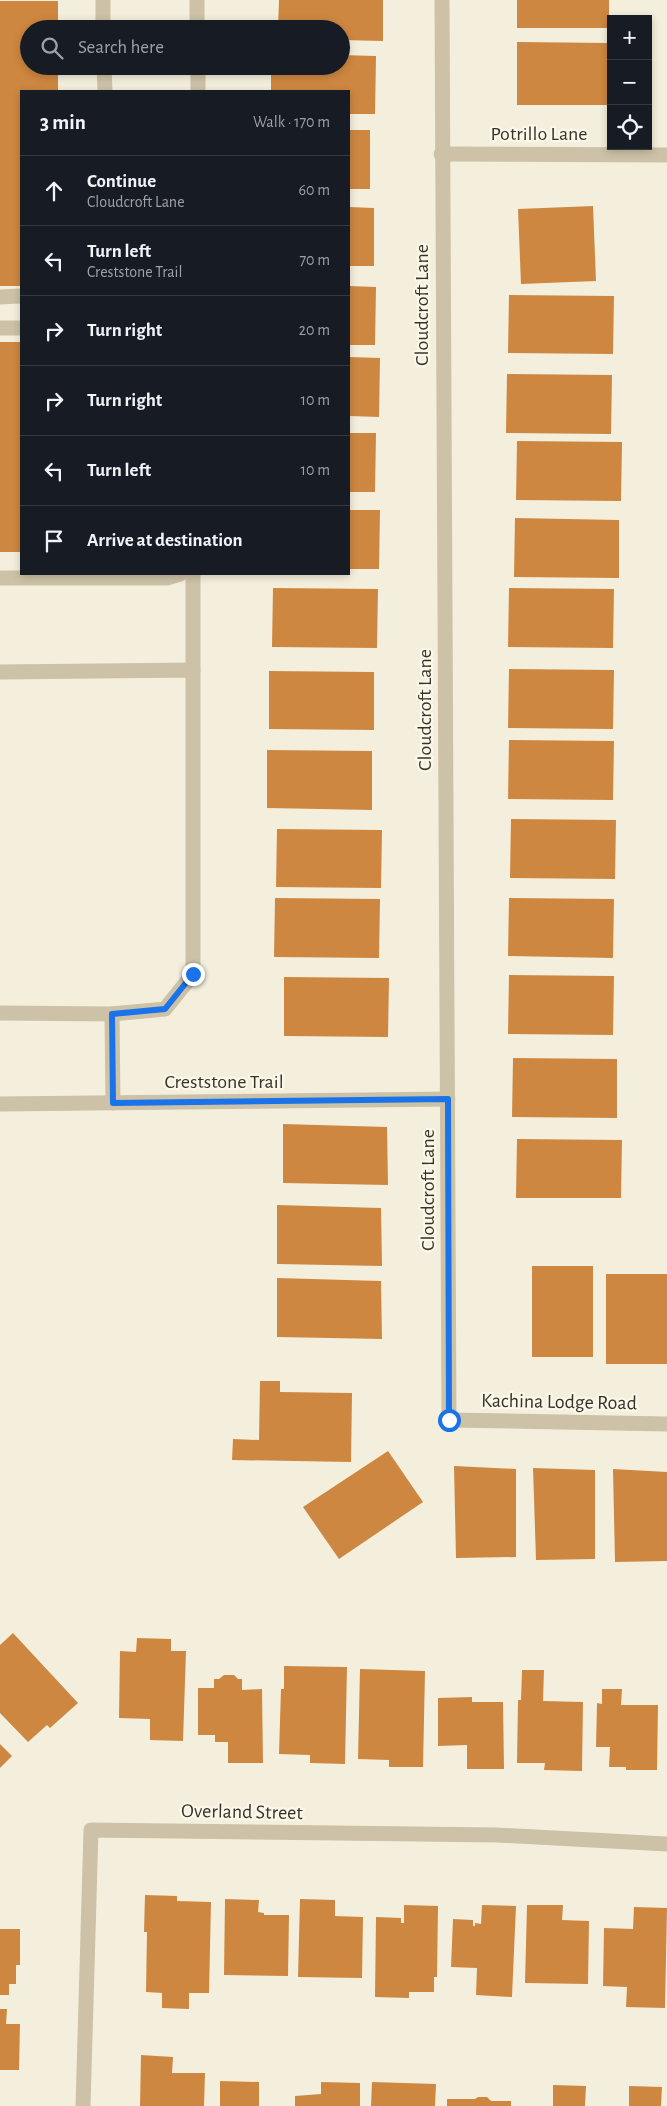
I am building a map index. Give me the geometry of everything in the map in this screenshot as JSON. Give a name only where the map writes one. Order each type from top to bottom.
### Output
[{"type":"street","points":[[103,0],[103,20]]},
{"type":"street","points":[[197,0],[197,20]]},
{"type":"street","name":"Cloudcroft Lane","points":[[442,0],[441,154],[449,1420]]},
{"type":"street","points":[[104,75],[105,90]]},
{"type":"street","points":[[198,75],[198,90]]},
{"type":"street","name":"Potrillo Lane","points":[[441,154],[667,155]]},
{"type":"street","points":[[0,297],[20,296]]},
{"type":"street","points":[[0,328],[20,328]]},
{"type":"street","points":[[0,578],[114,576],[167,578],[177,575]]},
{"type":"street","points":[[0,1013],[112,1014],[165,1009],[193,974],[193,575]]},
{"type":"street","points":[[0,672],[192,670]]},
{"type":"street","points":[[112,1014],[113,1103]]},
{"type":"street","name":"Creststone Trail","points":[[0,1104],[448,1099]]},
{"type":"street","name":"Kachina Lodge Road","points":[[449,1420],[667,1424]]},
{"type":"street","name":"Overland Street","points":[[83,2106],[91,1830],[497,1835],[667,1844]]},
{"type":"building","points":[[279,0],[383,0],[383,41],[350,40],[350,20],[278,20]]},
{"type":"building","points":[[517,0],[609,0],[607,28],[517,28]]},
{"type":"building","points":[[0,1],[58,1],[58,20],[20,20],[20,75],[58,75],[58,90],[20,90],[20,286],[0,286]]},
{"type":"building","points":[[517,42],[607,43],[607,105],[517,105]]},
{"type":"building","points":[[350,55],[376,56],[375,114],[350,114],[350,90],[271,90],[271,75],[350,75]]},
{"type":"building","points":[[350,130],[370,130],[370,189],[350,189]]},
{"type":"building","points":[[593,206],[596,281],[521,284],[518,209]]},
{"type":"building","points":[[350,207],[374,208],[374,266],[350,266]]},
{"type":"building","points":[[350,286],[376,287],[375,345],[350,345]]},
{"type":"building","points":[[509,295],[614,296],[613,354],[508,353]]},
{"type":"building","points":[[0,342],[20,342],[20,552],[0,552]]},
{"type":"building","points":[[350,357],[380,358],[379,417],[350,416]]},
{"type":"building","points":[[507,374],[612,375],[611,434],[506,433]]},
{"type":"building","points":[[350,433],[376,433],[375,492],[350,492]]},
{"type":"building","points":[[517,441],[622,442],[621,501],[516,500]]},
{"type":"building","points":[[350,510],[380,510],[379,569],[350,569]]},
{"type":"building","points":[[515,518],[619,520],[619,578],[514,577]]},
{"type":"building","points":[[273,588],[378,589],[377,648],[272,647]]},
{"type":"building","points":[[509,588],[614,589],[613,648],[508,647]]},
{"type":"building","points":[[509,669],[614,670],[613,729],[508,728]]},
{"type":"building","points":[[269,671],[374,672],[374,730],[269,729]]},
{"type":"building","points":[[509,740],[614,741],[613,800],[508,799]]},
{"type":"building","points":[[267,750],[372,751],[372,810],[267,808]]},
{"type":"building","points":[[511,819],[616,820],[615,879],[510,878]]},
{"type":"building","points":[[277,829],[382,830],[381,888],[276,887]]},
{"type":"building","points":[[275,898],[380,899],[379,958],[274,957]]},
{"type":"building","points":[[509,898],[614,899],[613,958],[508,956]]},
{"type":"building","points":[[509,975],[614,976],[613,1035],[508,1034]]},
{"type":"building","points":[[284,977],[389,978],[388,1037],[284,1036]]},
{"type":"building","points":[[513,1058],[617,1059],[617,1118],[512,1117]]},
{"type":"building","points":[[283,1124],[387,1127],[388,1185],[283,1183]]},
{"type":"building","points":[[517,1139],[622,1140],[621,1198],[516,1198]]},
{"type":"building","points":[[277,1205],[381,1208],[382,1266],[277,1264]]},
{"type":"building","points":[[532,1266],[593,1266],[593,1357],[532,1357]]},
{"type":"building","points":[[606,1274],[667,1274],[667,1364],[606,1364]]},
{"type":"building","points":[[277,1278],[381,1281],[382,1339],[277,1337]]},
{"type":"building","points":[[260,1381],[280,1381],[280,1392],[352,1393],[351,1462],[232,1460],[233,1439],[259,1440]]},
{"type":"building","points":[[388,1451],[423,1502],[339,1559],[303,1507]]},
{"type":"building","points":[[454,1466],[516,1469],[516,1557],[456,1558]]},
{"type":"building","points":[[533,1468],[595,1470],[595,1559],[536,1560]]},
{"type":"building","points":[[613,1469],[667,1472],[667,1561],[615,1562]]},
{"type":"building","points":[[13,1633],[78,1703],[50,1728],[47,1725],[28,1742],[0,1713],[0,1645]]},
{"type":"building","points":[[137,1638],[171,1639],[171,1651],[186,1651],[183,1741],[150,1740],[150,1719],[119,1718],[120,1651],[136,1652]]},
{"type":"building","points":[[284,1666],[347,1667],[345,1764],[310,1763],[310,1755],[279,1754],[281,1689],[284,1689]]},
{"type":"building","points":[[360,1669],[425,1671],[423,1767],[389,1767],[389,1760],[358,1759]]},
{"type":"building","points":[[522,1670],[544,1670],[543,1701],[583,1702],[582,1771],[544,1770],[545,1763],[517,1763],[518,1700],[521,1700]]},
{"type":"building","points":[[224,1675],[234,1675],[238,1679],[242,1679],[242,1690],[262,1689],[263,1763],[228,1763],[228,1742],[215,1742],[215,1735],[198,1735],[198,1688],[214,1688],[214,1679],[219,1679]]},
{"type":"building","points":[[602,1689],[622,1689],[621,1705],[658,1705],[657,1770],[626,1770],[626,1767],[609,1767],[610,1747],[596,1747],[597,1703],[602,1704]]},
{"type":"building","points":[[472,1697],[472,1702],[503,1702],[504,1769],[467,1769],[467,1745],[438,1746],[438,1698]]},
{"type":"building","points":[[0,1744],[12,1756],[0,1768]]},
{"type":"building","points":[[145,1895],[177,1896],[177,1901],[211,1902],[209,1993],[189,1993],[189,2009],[162,2008],[162,1993],[146,1992],[147,1932],[144,1932]]},
{"type":"building","points":[[225,1899],[259,1900],[258,1912],[264,1913],[264,1915],[289,1915],[288,1976],[224,1975]]},
{"type":"building","points":[[300,1899],[335,1900],[335,1916],[363,1917],[362,1978],[298,1977]]},
{"type":"building","points":[[404,1905],[438,1906],[437,1977],[434,1977],[434,1992],[409,1992],[409,1998],[375,1997],[376,1917],[401,1918],[401,1923],[404,1923]]},
{"type":"building","points":[[482,1905],[516,1906],[512,1997],[476,1995],[477,1968],[451,1967],[453,1919],[473,1920],[473,1926],[475,1926],[475,1923],[481,1924]]},
{"type":"building","points":[[527,1905],[563,1905],[562,1920],[589,1921],[588,1984],[525,1983]]},
{"type":"building","points":[[634,1907],[667,1908],[665,2008],[626,2007],[627,1987],[603,1986],[604,1928],[633,1929]]},
{"type":"building","points":[[0,1929],[20,1929],[20,1965],[16,1965],[16,1984],[9,1984],[9,1995],[0,1995]]},
{"type":"building","points":[[0,2009],[7,2009],[6,2024],[20,2024],[19,2070],[0,2070]]},
{"type":"building","points":[[141,2055],[173,2057],[172,2073],[205,2073],[204,2106],[140,2106]]},
{"type":"building","points":[[220,2081],[259,2082],[259,2106],[220,2106]]},
{"type":"building","points":[[321,2082],[360,2083],[360,2106],[295,2106],[295,2096],[321,2094]]},
{"type":"building","points":[[372,2082],[436,2084],[435,2106],[371,2106]]},
{"type":"building","points":[[553,2085],[586,2086],[585,2106],[553,2106]]},
{"type":"building","points":[[629,2086],[662,2087],[661,2106],[629,2106]]},
{"type":"building","points":[[487,2097],[491,2101],[511,2101],[511,2106],[447,2106],[447,2099],[475,2099]]},
{"type":"route","points":[[193,974],[165,1009],[112,1014],[113,1103],[448,1099],[449,1420]]}]
